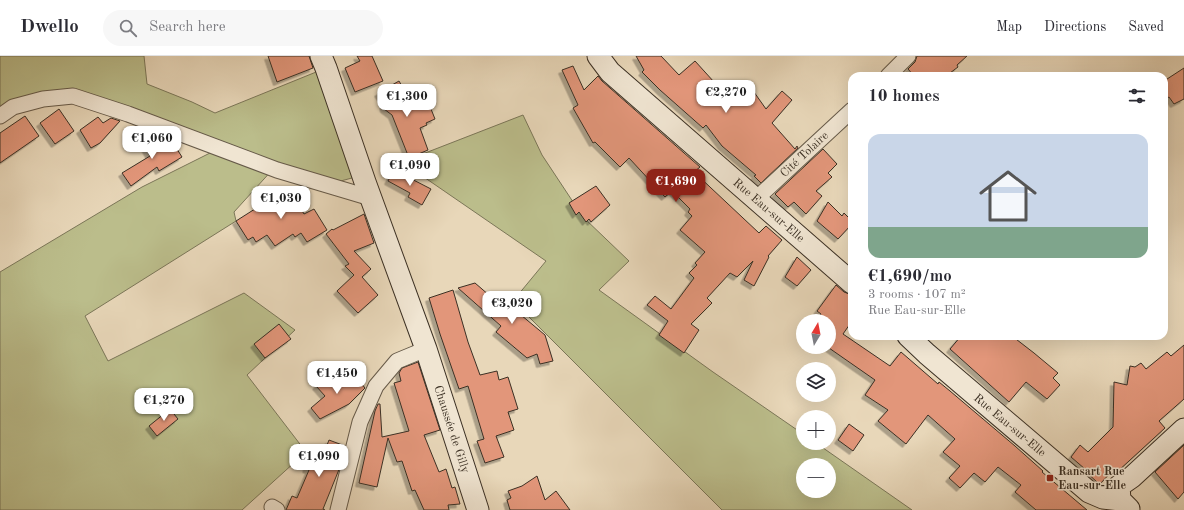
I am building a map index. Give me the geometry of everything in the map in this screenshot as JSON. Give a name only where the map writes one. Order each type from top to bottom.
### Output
[{"type":"street","name":"Chaussée de Gilly","points":[[321,56],[426,349],[478,510]]},
{"type":"street","name":"Rue Eau-sur-Elle","points":[[598,56],[610,72],[848,280]]},
{"type":"street","points":[[892,72],[908,56]]},
{"type":"street","points":[[0,116],[13,107],[43,99],[74,96],[128,114],[277,170],[371,198]]},
{"type":"street","name":"Cité Tolaire","points":[[756,199],[848,114]]},
{"type":"street","name":"Rue Eau-sur-Elle","points":[[912,340],[1089,492],[1124,505]]},
{"type":"street","points":[[338,510],[360,422],[376,386],[397,361],[426,349]]},
{"type":"street","points":[[1124,505],[1119,486],[1132,477],[1184,429]]},
{"type":"green space","points":[[0,56],[144,56],[147,84],[215,113],[326,68],[363,175],[337,182],[73,96],[0,113]]},
{"type":"green space","points":[[523,115],[542,155],[583,217],[629,261],[599,290],[796,429],[796,450],[826,450],[912,510],[722,510],[513,301],[546,261],[402,162]]},
{"type":"green space","points":[[220,148],[274,168],[234,212],[236,221],[85,316],[108,361],[244,293],[295,330],[247,375],[306,452],[242,510],[0,510],[0,272],[142,187]]},
{"type":"building","points":[[268,56],[309,56],[313,68],[277,82]]},
{"type":"building","points":[[357,56],[372,56],[383,81],[355,92],[345,68],[360,61]]},
{"type":"building","points":[[636,56],[661,56],[679,75],[695,61],[724,93],[729,87],[735,93],[749,85],[766,109],[782,91],[792,100],[772,123],[795,149],[797,146],[798,148],[761,183],[754,176],[756,175],[722,146],[706,125],[703,128],[642,72],[644,70]]},
{"type":"building","points":[[917,56],[967,56],[957,65],[958,67],[951,72],[911,72],[908,69],[915,62]]},
{"type":"building","points":[[573,66],[584,90],[598,76],[700,167],[694,172],[759,233],[766,226],[782,240],[768,256],[769,257],[754,286],[744,280],[753,261],[737,277],[730,273],[707,298],[712,303],[691,324],[699,330],[684,353],[659,335],[668,321],[647,305],[655,296],[671,309],[694,278],[689,273],[697,265],[695,263],[705,252],[680,230],[692,216],[688,212],[690,209],[672,191],[665,197],[629,158],[620,167],[595,142],[593,143],[573,108],[578,105],[562,70]]},
{"type":"building","points":[[1184,68],[1184,99],[1174,104],[1168,98],[1168,78]]},
{"type":"building","points":[[399,81],[415,109],[429,104],[435,119],[426,123],[427,125],[420,128],[428,150],[409,158],[392,115],[384,109],[383,100],[378,93]]},
{"type":"building","points":[[59,109],[74,131],[55,144],[40,123]]},
{"type":"building","points":[[25,116],[39,136],[0,163],[0,133]]},
{"type":"building","points":[[98,117],[103,123],[111,118],[120,121],[100,143],[91,148],[80,130]]},
{"type":"building","points":[[155,134],[158,139],[160,138],[167,151],[175,146],[182,157],[159,171],[157,167],[131,186],[122,173],[150,156],[142,142]]},
{"type":"building","points":[[823,149],[837,164],[828,173],[832,177],[816,191],[822,196],[806,214],[794,202],[788,207],[775,194]]},
{"type":"building","points":[[394,170],[431,189],[422,205],[408,197],[410,193],[388,181]]},
{"type":"building","points":[[596,186],[610,205],[591,222],[589,219],[586,222],[579,212],[576,215],[569,203]]},
{"type":"building","points":[[288,187],[304,214],[314,209],[327,230],[307,242],[301,233],[295,237],[293,234],[275,246],[267,235],[256,242],[253,237],[248,240],[236,221],[258,207],[257,205]]},
{"type":"building","points":[[828,202],[842,216],[844,213],[848,217],[848,228],[838,239],[817,221]]},
{"type":"building","points":[[364,214],[374,243],[354,251],[371,269],[362,277],[378,295],[358,313],[337,291],[354,275],[345,266],[349,264],[326,234],[332,229],[333,230]]},
{"type":"building","points":[[797,257],[811,270],[797,286],[785,277]]},
{"type":"building","points":[[475,283],[504,308],[507,304],[545,335],[553,361],[540,364],[537,354],[527,358],[496,332],[501,326],[458,288]]},
{"type":"building","points":[[836,285],[848,294],[848,327],[843,334],[848,337],[848,340],[852,340],[890,366],[901,352],[1015,446],[1043,471],[1042,472],[1087,510],[1036,510],[1015,492],[1021,485],[998,467],[985,482],[974,473],[960,488],[949,478],[960,466],[943,452],[955,439],[928,415],[906,444],[878,421],[888,410],[865,395],[875,380],[836,353],[836,314],[821,314],[817,311]]},
{"type":"building","points":[[453,290],[468,342],[480,375],[497,371],[499,380],[508,377],[518,409],[508,412],[514,430],[496,436],[504,457],[485,463],[477,441],[484,439],[468,386],[459,389],[429,298]]},
{"type":"building","points":[[279,324],[291,339],[265,358],[254,344]]},
{"type":"building","points":[[958,340],[1017,340],[1058,373],[1053,378],[1060,385],[1047,399],[1026,382],[1009,402],[950,349]]},
{"type":"building","points":[[1184,345],[1184,399],[1159,421],[1165,428],[1117,472],[1114,469],[1100,484],[1098,483],[1071,457],[1080,445],[1088,452],[1113,427],[1114,382],[1127,385],[1130,366],[1135,367],[1141,363],[1146,369],[1167,352],[1171,356]]},
{"type":"building","points":[[418,362],[440,430],[424,435],[439,472],[446,469],[452,488],[455,487],[460,504],[448,505],[449,510],[424,510],[415,490],[412,491],[402,461],[397,462],[388,438],[377,487],[359,483],[375,411],[378,404],[380,404],[382,437],[409,431],[394,383],[401,381],[399,373],[402,368]]},
{"type":"building","points":[[352,372],[365,388],[349,404],[320,419],[311,408],[325,396],[316,386],[325,379],[334,388]]},
{"type":"building","points":[[170,409],[178,419],[157,436],[149,426]]},
{"type":"building","points":[[849,424],[864,435],[853,451],[838,440]]},
{"type":"building","points":[[329,440],[345,446],[340,467],[323,509],[325,510],[286,510],[292,496],[297,498],[309,470],[306,469],[309,462],[307,461],[314,445],[325,450]]},
{"type":"building","points":[[1184,445],[1184,492],[1178,499],[1155,472]]},
{"type":"building","points":[[537,476],[545,500],[556,491],[570,510],[510,510],[507,500],[511,498],[508,491],[522,486]]},
{"type":"place","name":"Ransart Rue Eau-sur-Elle","points":[[1050,478]]}]
